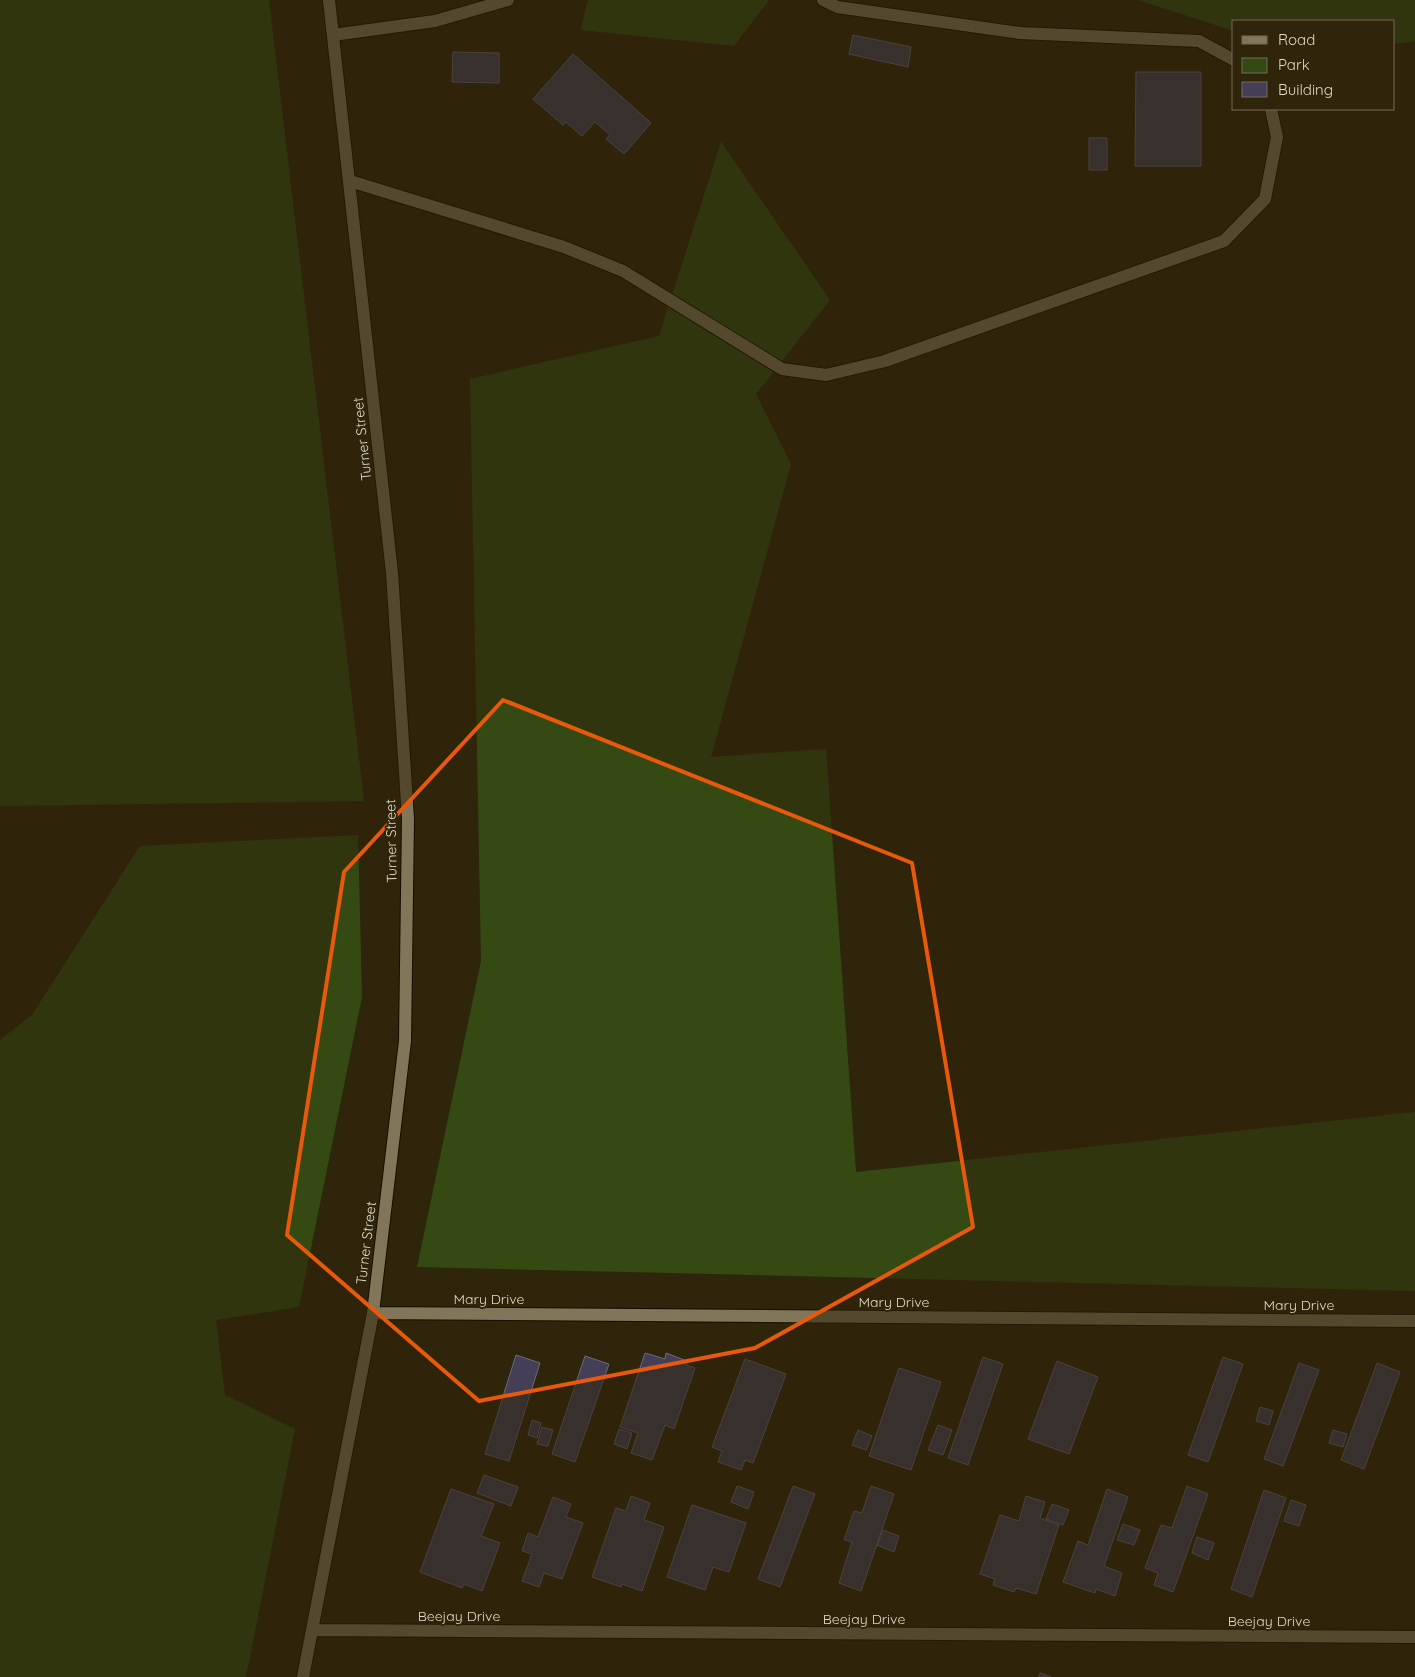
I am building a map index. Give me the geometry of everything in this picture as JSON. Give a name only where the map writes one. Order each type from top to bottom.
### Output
[{"type":"street","name":"Turner Street","points":[[303,1677],[373,1313],[406,1041],[408,819],[392,574],[329,0]]},
{"type":"street","points":[[333,35],[435,21],[508,0]]},
{"type":"street","points":[[823,0],[837,7],[1020,33],[1199,41],[1232,59]]},
{"type":"street","points":[[350,181],[564,247],[623,271],[782,369],[826,376],[885,361],[1224,241],[1266,199],[1277,137],[1271,110]]},
{"type":"street","name":"Mary Drive","points":[[373,1313],[1415,1321]]},
{"type":"street","name":"Beejay Drive","points":[[313,1630],[1415,1637]]},
{"type":"highlighted area","points":[[503,700],[912,863],[973,1227],[755,1348],[479,1401],[287,1235],[344,872]]},
{"type":"green space","points":[[0,0],[269,0],[364,801],[0,806]]},
{"type":"green space","points":[[588,0],[769,0],[734,46],[581,30]]},
{"type":"green space","points":[[1138,0],[1415,0],[1415,41],[1395,44],[1395,20],[1232,20],[1232,30]]},
{"type":"green space","points":[[721,142],[830,300],[756,394],[791,464],[711,757],[826,749],[856,1172],[1415,1112],[1415,1291],[417,1267],[481,961],[470,379],[659,336]]},
{"type":"green space","points":[[358,835],[362,997],[299,1307],[216,1320],[225,1395],[295,1429],[246,1677],[0,1677],[0,1040],[32,1015],[140,846]]},
{"type":"building","points":[[853,35],[911,47],[908,67],[849,54]]},
{"type":"building","points":[[453,52],[499,53],[499,83],[452,82]]},
{"type":"building","points":[[573,54],[651,123],[624,154],[606,139],[610,135],[595,122],[582,136],[566,122],[563,125],[533,99]]},
{"type":"building","points":[[1136,72],[1201,72],[1201,166],[1135,166]]},
{"type":"building","points":[[1089,138],[1107,138],[1107,170],[1089,170]]},
{"type":"building","points":[[645,1353],[665,1359],[666,1353],[687,1361],[686,1365],[695,1368],[674,1429],[665,1425],[652,1460],[631,1453],[638,1433],[620,1427]]},
{"type":"building","points":[[516,1355],[540,1363],[509,1461],[485,1454]]},
{"type":"building","points":[[585,1356],[609,1364],[575,1462],[552,1454]]},
{"type":"building","points":[[983,1357],[1003,1364],[968,1465],[948,1458]]},
{"type":"building","points":[[1223,1357],[1243,1364],[1208,1462],[1188,1455]]},
{"type":"building","points":[[745,1359],[786,1374],[753,1463],[745,1460],[741,1470],[718,1462],[722,1451],[712,1447]]},
{"type":"building","points":[[1057,1361],[1098,1377],[1069,1454],[1028,1439]]},
{"type":"building","points":[[1299,1363],[1319,1370],[1283,1466],[1264,1459]]},
{"type":"building","points":[[1377,1363],[1400,1372],[1364,1469],[1341,1460]]},
{"type":"building","points":[[899,1368],[941,1382],[911,1470],[869,1456]]},
{"type":"building","points":[[1260,1407],[1273,1411],[1269,1425],[1256,1421]]},
{"type":"building","points":[[532,1420],[541,1423],[537,1438],[528,1435]]},
{"type":"building","points":[[938,1425],[952,1430],[943,1455],[928,1450]]},
{"type":"building","points":[[542,1427],[553,1430],[548,1446],[537,1444]]},
{"type":"building","points":[[619,1429],[632,1433],[627,1449],[614,1444]]},
{"type":"building","points":[[858,1430],[872,1436],[866,1450],[852,1445]]},
{"type":"building","points":[[1333,1430],[1347,1434],[1343,1447],[1329,1443]]},
{"type":"building","points":[[484,1475],[518,1487],[511,1506],[477,1493]]},
{"type":"building","points":[[737,1486],[754,1492],[748,1509],[731,1502]]},
{"type":"building","points":[[793,1486],[815,1494],[780,1587],[758,1579]]},
{"type":"building","points":[[871,1486],[894,1494],[861,1591],[839,1583],[852,1542],[844,1540],[854,1511],[862,1513]]},
{"type":"building","points":[[1187,1486],[1208,1494],[1173,1592],[1154,1585],[1158,1573],[1145,1568],[1161,1525],[1172,1528]]},
{"type":"building","points":[[451,1489],[494,1504],[481,1536],[500,1543],[482,1591],[464,1584],[462,1588],[420,1572]]},
{"type":"building","points":[[1107,1489],[1128,1497],[1104,1566],[1122,1573],[1115,1596],[1096,1589],[1095,1593],[1063,1582],[1078,1541],[1088,1545]]},
{"type":"building","points":[[1264,1490],[1286,1498],[1252,1597],[1231,1589]]},
{"type":"building","points":[[631,1496],[650,1503],[644,1520],[664,1527],[642,1591],[622,1584],[621,1587],[592,1577],[616,1508],[626,1511]]},
{"type":"building","points":[[1026,1496],[1045,1502],[1040,1518],[1059,1525],[1036,1594],[1016,1588],[1014,1592],[993,1585],[995,1579],[980,1574],[1000,1515],[1019,1521]]},
{"type":"building","points":[[553,1497],[571,1504],[566,1517],[583,1523],[562,1579],[544,1573],[539,1587],[522,1581],[532,1554],[522,1551],[528,1533],[538,1537]]},
{"type":"building","points":[[1291,1500],[1306,1505],[1299,1526],[1284,1521]]},
{"type":"building","points":[[1052,1504],[1069,1510],[1063,1525],[1046,1519]]},
{"type":"building","points":[[692,1505],[746,1523],[729,1572],[713,1567],[705,1590],[667,1577]]},
{"type":"building","points":[[1123,1524],[1140,1530],[1134,1545],[1117,1540]]},
{"type":"building","points":[[883,1530],[899,1536],[894,1552],[877,1545]]},
{"type":"building","points":[[1197,1537],[1214,1543],[1208,1560],[1192,1553]]},
{"type":"building","points":[[1040,1673],[1051,1677],[1039,1677]]}]
